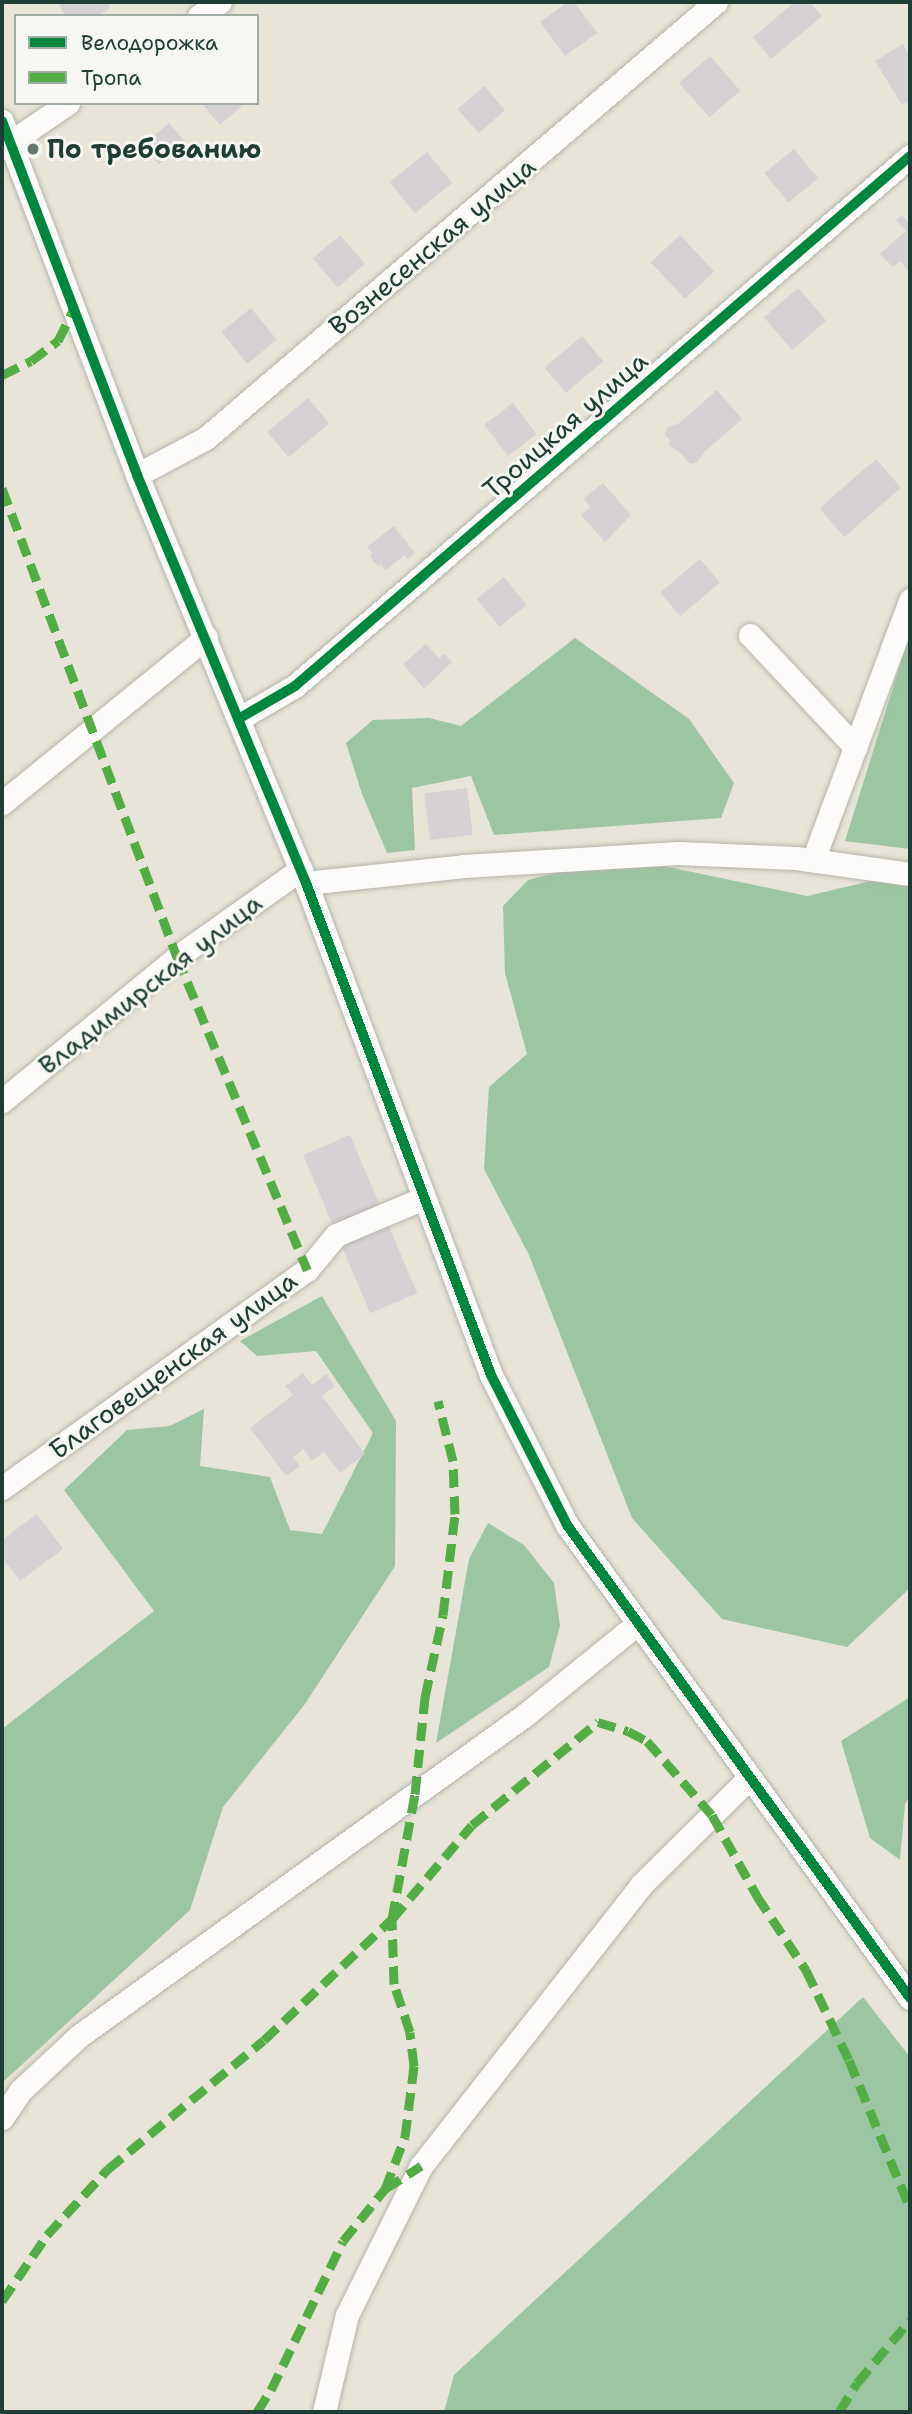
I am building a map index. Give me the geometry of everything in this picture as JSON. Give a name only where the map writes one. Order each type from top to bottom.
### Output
[{"type":"street","points":[[203,14],[220,2]]},
{"type":"street","name":"Вознесенская улица","points":[[137,475],[206,438],[716,2]]},
{"type":"street","points":[[64,105],[5,137],[137,475],[240,718],[303,876],[491,1375],[567,1525],[910,1998]]},
{"type":"street","name":"Троицкая улица","points":[[240,718],[295,686],[910,156]]},
{"type":"street","points":[[813,860],[910,600]]},
{"type":"street","points":[[750,635],[855,747]]},
{"type":"street","points":[[2,803],[206,637]]},
{"type":"street","points":[[303,876],[678,853],[813,860],[910,874]]},
{"type":"street","name":"Владимирская улица","points":[[2,1101],[177,957],[303,876]]},
{"type":"street","name":"Благовещенская улица","points":[[2,1488],[307,1269],[337,1234],[424,1198]]},
{"type":"street","points":[[2,2118],[20,2091],[79,2036],[525,1714],[637,1624]]},
{"type":"street","points":[[324,2412],[347,2315],[421,2166],[641,1885],[749,1778]]},
{"type":"green space","points":[[910,633],[910,849],[845,841]]},
{"type":"green space","points":[[575,638],[689,719],[734,783],[721,818],[494,835],[471,776],[412,788],[415,850],[387,853],[362,794],[346,743],[373,720],[429,718],[461,726]]},
{"type":"green space","points":[[601,853],[807,896],[910,872],[910,1588],[847,1647],[722,1619],[632,1518],[529,1255],[484,1169],[489,1087],[527,1054],[505,973],[503,906],[528,880],[574,868]]},
{"type":"green space","points":[[322,1296],[396,1421],[395,1566],[305,1704],[223,1807],[190,1910],[2,2083],[2,1729],[154,1611],[64,1490],[127,1430],[170,1426],[204,1409],[200,1466],[270,1477],[290,1530],[322,1534],[373,1433],[316,1351],[257,1356],[240,1341]]},
{"type":"green space","points":[[488,1523],[524,1545],[554,1583],[560,1626],[549,1667],[436,1743],[469,1559]]},
{"type":"green space","points":[[910,1697],[910,1796],[905,1804],[900,1860],[870,1838],[841,1741]]},
{"type":"green space","points":[[863,1997],[910,2057],[910,2412],[444,2412],[454,2375]]},
{"type":"building","points":[[58,2],[107,2],[111,8],[100,14],[64,14]]},
{"type":"building","points":[[568,2],[574,2],[597,33],[565,56],[540,22]]},
{"type":"building","points":[[795,2],[810,2],[822,16],[771,59],[753,37]]},
{"type":"building","points":[[903,44],[910,57],[910,101],[902,105],[875,61]]},
{"type":"building","points":[[710,56],[740,91],[709,118],[679,83]]},
{"type":"building","points":[[484,86],[505,110],[479,133],[458,109]]},
{"type":"building","points":[[203,105],[243,105],[220,125]]},
{"type":"building","points":[[169,123],[185,142],[159,164],[143,145]]},
{"type":"building","points":[[794,149],[818,179],[788,202],[764,173]]},
{"type":"building","points":[[427,152],[452,183],[415,213],[390,182]]},
{"type":"building","points":[[902,215],[910,224],[910,273],[900,261],[893,267],[880,254],[906,231],[896,220]]},
{"type":"building","points":[[340,235],[365,264],[338,287],[313,259]]},
{"type":"building","points":[[680,235],[714,272],[685,299],[651,262]]},
{"type":"building","points":[[798,288],[826,320],[792,350],[764,318]]},
{"type":"building","points":[[251,308],[277,340],[247,364],[221,332]]},
{"type":"building","points":[[582,336],[603,361],[566,393],[544,367]]},
{"type":"building","points":[[717,390],[742,419],[703,453],[698,462],[690,464],[679,451],[669,446],[670,440],[665,435],[668,427],[678,424]]},
{"type":"building","points":[[308,398],[329,423],[289,457],[267,432]]},
{"type":"building","points":[[513,403],[536,434],[508,456],[484,425]]},
{"type":"building","points":[[876,459],[901,488],[844,537],[819,508]]},
{"type":"building","points":[[603,483],[631,515],[605,542],[581,515],[590,507],[584,498]]},
{"type":"building","points":[[394,526],[415,553],[408,559],[405,555],[386,570],[373,561],[370,556],[373,554],[367,547]]},
{"type":"building","points":[[700,559],[720,583],[680,616],[660,592]]},
{"type":"building","points":[[504,577],[527,605],[499,627],[477,599]]},
{"type":"building","points":[[426,644],[439,658],[444,654],[452,662],[424,689],[403,664]]},
{"type":"building","points":[[467,788],[473,835],[430,840],[424,793]]},
{"type":"building","points":[[350,1135],[417,1293],[370,1313],[303,1155]]},
{"type":"building","points":[[303,1373],[312,1385],[326,1374],[335,1386],[322,1396],[365,1454],[340,1473],[324,1452],[312,1461],[303,1449],[293,1457],[300,1466],[286,1476],[250,1428],[293,1395],[285,1386]]},
{"type":"building","points":[[37,1514],[63,1549],[20,1581],[2,1557],[2,1540]]},
{"type":"marked path","points":[[2,375],[31,361],[58,341],[74,308]]},
{"type":"marked path","points":[[2,488],[177,957],[307,1270]]},
{"type":"marked path","points":[[385,2189],[405,2137],[414,2066],[410,2032],[394,1984],[392,1919],[415,1794],[425,1697],[443,1615],[455,1514],[453,1461],[438,1401]]},
{"type":"marked path","points":[[2,2301],[47,2235],[108,2169],[264,2040],[392,1919],[472,1825],[598,1722],[628,1731],[647,1741],[712,1815],[757,1896],[806,1970],[849,2060],[910,2208]]},
{"type":"marked path","points":[[257,2412],[271,2390],[343,2241],[385,2189],[421,2166]]},
{"type":"marked path","points":[[839,2412],[857,2383],[910,2320]]},
{"type":"cycle path","points":[[2,121],[137,475],[306,883],[491,1375],[567,1525],[910,1998]]},
{"type":"cycle path","points":[[240,718],[295,686],[910,156]]},
{"type":"place","name":"По требованию","points":[[33,149]]}]
